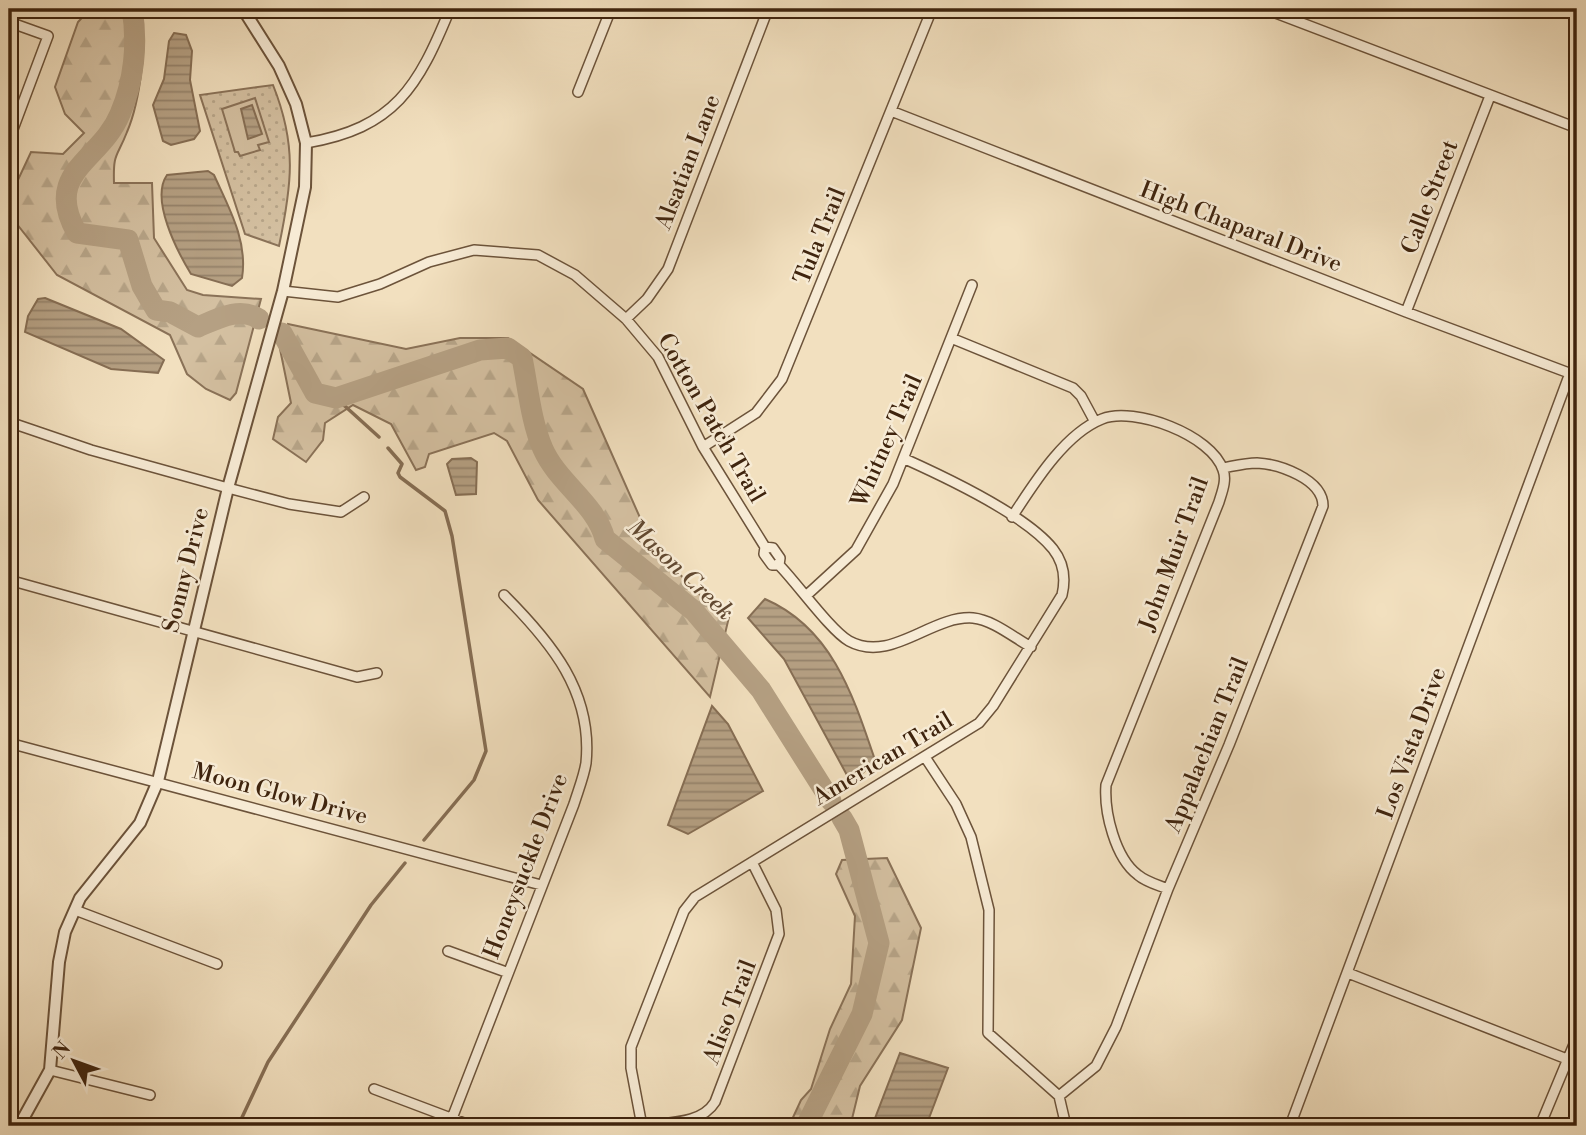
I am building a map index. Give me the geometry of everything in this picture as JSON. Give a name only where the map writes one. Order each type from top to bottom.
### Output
[{"type":"street","name":"Sonny Drive","points":[[19,1126],[50,1070],[59,962],[65,932],[90,883],[140,823],[158,781],[192,632],[282,291],[305,187],[306,143],[289,85],[243,9]]},
{"type":"street","points":[[306,143],[333,139],[358,129],[380,117],[398,102],[415,83],[428,60],[450,9]]},
{"type":"street","points":[[578,92],[611,9]]},
{"type":"street","name":"Alsatian Lane","points":[[626,319],[647,299],[668,269],[768,9]]},
{"type":"street","name":"Tula Trail","points":[[703,447],[756,414],[782,379],[932,9]]},
{"type":"street","points":[[1265,9],[1577,128]]},
{"type":"street","points":[[9,22],[48,36],[9,140]]},
{"type":"street","name":"Calle Street","points":[[1406,312],[1490,96]]},
{"type":"street","name":"High Chaparal Drive","points":[[891,111],[1406,312],[1574,374]]},
{"type":"street","name":"Cotton Patch Trail","points":[[282,291],[338,298],[380,284],[429,262],[474,250],[538,255],[575,275],[626,319],[658,357],[703,447],[765,547],[764,554],[767,559],[772,565],[779,565],[808,594]]},
{"type":"street","name":"Whitney Trail","points":[[808,594],[856,550],[905,459],[972,285]]},
{"type":"street","points":[[951,338],[1073,388],[1081,396],[1096,422],[1049,462],[1012,517]]},
{"type":"street","name":"Los Vista Drive","points":[[1290,1126],[1574,374]]},
{"type":"street","name":"John Muir Trail","points":[[1096,422],[1119,415],[1148,419],[1199,441],[1223,468],[1224,484],[1219,502],[1106,785],[1106,804],[1123,857],[1138,875],[1168,888]]},
{"type":"street","points":[[9,422],[91,450],[289,504],[341,512],[364,497]]},
{"type":"street","name":"American Trail","points":[[642,1126],[631,1068],[631,1047],[680,920],[695,897],[969,730],[986,715],[1058,603],[1065,576],[1053,548],[1012,517],[953,481],[905,459]]},
{"type":"street","name":"Appalachian Trail","points":[[1059,1096],[1096,1066],[1116,1027],[1168,888],[1229,745],[1323,506],[1321,493],[1312,483],[1270,465],[1249,463],[1223,468]]},
{"type":"street","points":[[9,580],[356,677],[377,673]]},
{"type":"street","points":[[808,594],[842,636],[866,647],[884,646],[957,619],[973,618],[989,623],[1031,648]]},
{"type":"street","name":"Honeysuckle Drive","points":[[450,1122],[586,764],[586,722],[569,671],[542,633],[505,595]]},
{"type":"street","name":"Moon Glow Drive","points":[[9,743],[541,885]]},
{"type":"street","points":[[925,757],[956,804],[971,837],[989,910],[988,1033],[1059,1096],[1066,1126]]},
{"type":"street","name":"Aliso Trail","points":[[642,1126],[696,1118],[710,1110],[715,1102],[779,934],[776,910],[752,862]]},
{"type":"street","points":[[75,910],[217,964]]},
{"type":"street","points":[[448,951],[506,972]]},
{"type":"street","points":[[1348,973],[1573,1061]]},
{"type":"street","points":[[1540,1126],[1573,1061],[1577,1037]]},
{"type":"street","points":[[50,1070],[150,1095]]},
{"type":"street","points":[[374,1089],[450,1122],[472,1126]]},
{"type":"green space","points":[[90,9],[138,9],[141,21],[143,52],[139,88],[131,120],[115,160],[114,183],[152,183],[154,238],[187,290],[203,295],[261,299],[236,393],[230,400],[206,389],[187,374],[170,335],[57,275],[9,214],[9,199],[31,152],[63,154],[84,133],[65,114],[55,87],[78,22]]},
{"type":"green space","points":[[273,85],[286,127],[290,165],[287,203],[279,246],[245,234],[200,95]]},
{"type":"green space","points":[[255,98],[269,142],[258,145],[260,150],[240,156],[235,152],[222,109]]},
{"type":"green space","points":[[288,324],[406,349],[460,338],[508,338],[583,389],[653,547],[704,599],[729,617],[710,697],[538,500],[507,441],[494,433],[429,454],[425,467],[416,470],[391,424],[353,405],[325,423],[323,440],[306,462],[273,439],[278,417],[291,403],[280,349]]},
{"type":"green space","points":[[887,858],[921,928],[902,1020],[860,1086],[851,1123],[853,1126],[789,1126],[801,1100],[811,1089],[830,1029],[851,984],[855,916],[836,874],[842,860]]},
{"type":"shaded area","points":[[174,33],[186,35],[192,51],[190,80],[200,131],[194,139],[171,145],[163,141],[153,105],[164,79],[169,41]]},
{"type":"shaded area","points":[[252,105],[262,134],[248,139],[241,109]]},
{"type":"shaded area","points":[[208,171],[214,175],[240,238],[242,278],[232,286],[191,274],[173,239],[163,211],[163,185],[167,175]]},
{"type":"shaded area","points":[[45,298],[121,329],[164,360],[158,373],[111,369],[25,332],[28,316],[38,299]]},
{"type":"shaded area","points":[[471,458],[477,462],[476,494],[456,495],[447,464],[452,459]]},
{"type":"shaded area","points":[[765,599],[807,627],[837,666],[858,712],[875,760],[858,778],[848,777],[784,659],[748,618]]},
{"type":"shaded area","points":[[712,706],[728,724],[763,791],[688,834],[668,825]]},
{"type":"shaded area","points":[[900,1053],[948,1068],[926,1126],[881,1126],[874,1121]]},
{"type":"waterway","name":"Mason Creek","points":[[132,9],[134,62],[125,102],[111,130],[70,181],[66,195],[68,212],[77,233],[128,240],[142,286],[156,310],[170,312],[198,327],[236,314],[252,315],[259,319]]},
{"type":"waterway","name":"Mason Creek","points":[[282,333],[315,393],[336,398],[480,350],[508,348],[522,358],[536,427],[550,461],[594,515],[605,539],[694,611],[761,690],[831,801]]},
{"type":"waterway","points":[[336,398],[379,437]]},
{"type":"waterway","points":[[388,448],[402,464],[398,473],[400,477],[445,511],[452,536],[486,751],[474,780],[424,840]]},
{"type":"waterway","name":"Mason Creek","points":[[806,1126],[862,1014],[879,943],[849,830],[842,818]]},
{"type":"waterway","points":[[238,1126],[268,1062],[371,905],[405,863]]}]
